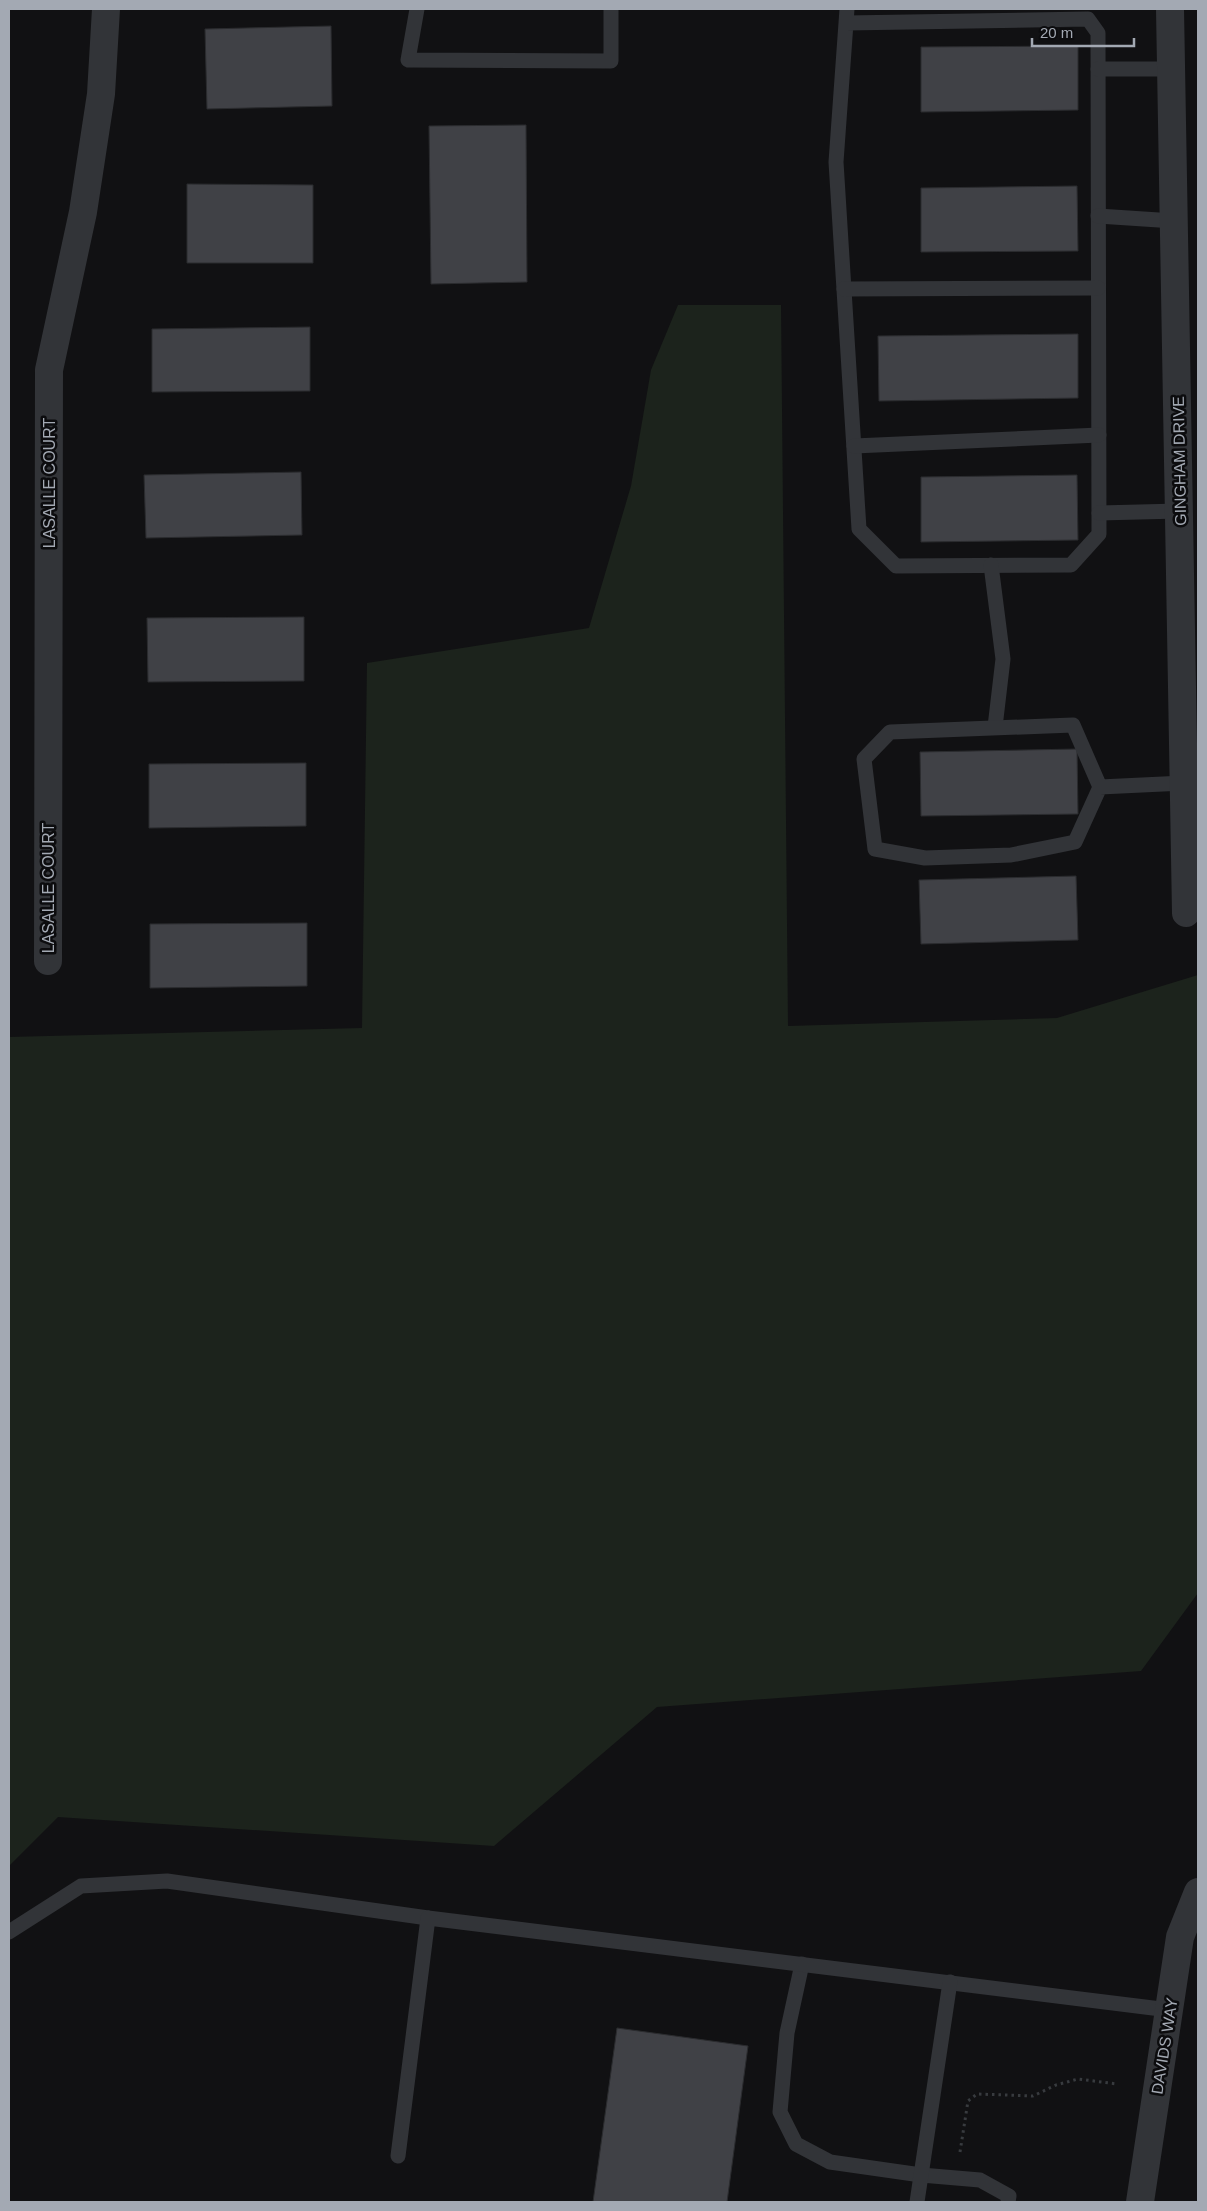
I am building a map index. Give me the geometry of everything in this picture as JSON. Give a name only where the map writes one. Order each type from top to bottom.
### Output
[{"type":"street","name":"LASALLE COURT","points":[[48,961],[49,370],[83,212],[101,94],[106,9]]},
{"type":"street","name":"GINGHAM DRIVE","points":[[1170,9],[1186,913]]},
{"type":"street","name":"DAVIDS WAY","points":[[1140,2202],[1180,1937],[1198,1892]]},
{"type":"lane","points":[[417,9],[408,60],[602,61],[611,61],[611,9]]},
{"type":"lane","points":[[846,16],[1088,19],[1098,33],[1098,69],[1099,534],[1071,565],[896,566],[859,529],[836,162],[846,16]]},
{"type":"lane","points":[[1098,69],[1171,69]]},
{"type":"lane","points":[[1098,216],[1174,221]]},
{"type":"lane","points":[[844,290],[1098,288]]},
{"type":"lane","points":[[854,446],[1099,435]]},
{"type":"lane","points":[[1099,513],[1180,511]]},
{"type":"lane","points":[[991,565],[1003,659],[996,727]]},
{"type":"lane","points":[[1073,725],[1100,787],[1075,842],[1011,855],[925,858],[875,849],[864,759],[890,732],[1073,725]]},
{"type":"lane","points":[[1100,787],[1184,783]]},
{"type":"lane","points":[[9,1932],[81,1886],[167,1881],[428,1918],[1169,2010]]},
{"type":"lane","points":[[398,2156],[428,1918]]},
{"type":"lane","points":[[802,1964],[787,2033],[780,2112],[796,2144],[830,2162],[921,2175],[980,2180],[1009,2196],[1008,2202]]},
{"type":"lane","points":[[917,2202],[950,1982]]},
{"type":"path","points":[[959,2160],[968,2101],[977,2094],[1033,2096],[1056,2085],[1078,2079],[1117,2084]]},
{"type":"shaded area","points":[[678,305],[781,305],[788,1026],[1057,1018],[1198,975],[1198,1593],[1141,1671],[657,1707],[494,1846],[58,1817],[9,1866],[9,1037],[362,1028],[367,663],[589,628],[631,486],[651,370]]},
{"type":"building","points":[[331,26],[332,106],[207,109],[205,29]]},
{"type":"building","points":[[1078,46],[1078,110],[921,112],[921,47]]},
{"type":"building","points":[[526,125],[527,282],[431,284],[429,126]]},
{"type":"building","points":[[187,184],[313,185],[313,263],[187,263]]},
{"type":"building","points":[[1077,186],[1078,251],[921,252],[921,188]]},
{"type":"building","points":[[310,327],[310,391],[152,392],[152,329]]},
{"type":"building","points":[[1078,334],[1078,398],[879,401],[878,336]]},
{"type":"building","points":[[301,472],[302,535],[146,538],[144,475]]},
{"type":"building","points":[[1077,475],[1078,540],[921,542],[921,477]]},
{"type":"building","points":[[304,617],[304,681],[148,682],[147,618]]},
{"type":"building","points":[[1077,749],[1078,814],[921,816],[920,752]]},
{"type":"building","points":[[306,763],[306,826],[149,828],[149,764]]},
{"type":"building","points":[[1076,876],[1078,940],[921,944],[919,880]]},
{"type":"building","points":[[307,923],[307,986],[150,988],[150,924]]},
{"type":"building","points":[[617,2028],[748,2046],[727,2202],[593,2202]]}]
